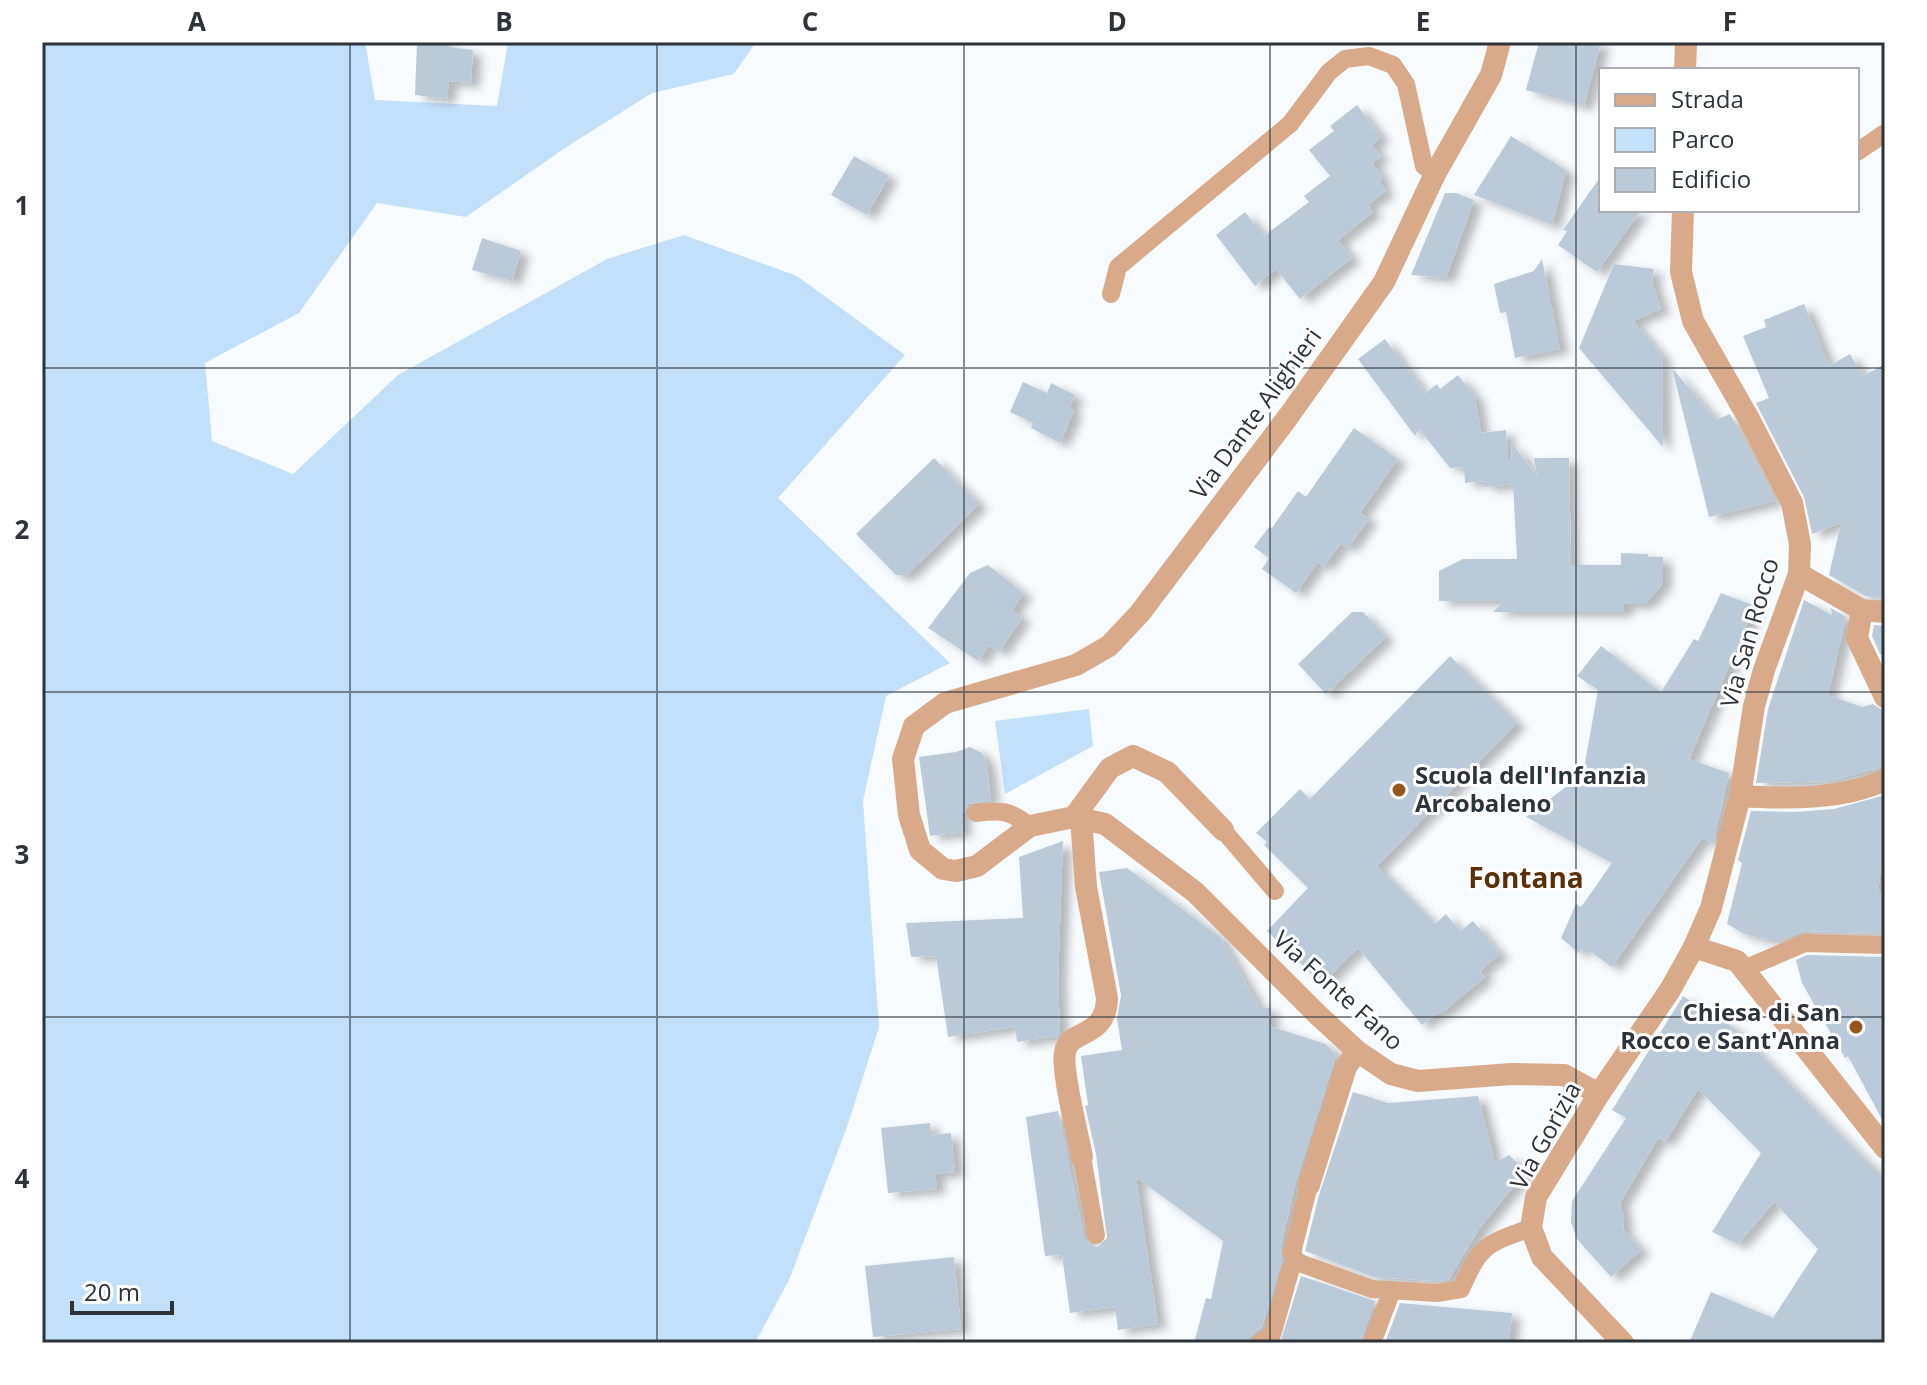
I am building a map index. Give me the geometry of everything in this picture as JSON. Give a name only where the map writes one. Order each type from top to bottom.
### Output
[{"type":"street","name":"Via Dante Alighieri","points":[[1030,826],[977,866],[956,871],[943,869],[920,850],[909,815],[903,759],[914,726],[945,703],[1076,665],[1109,646],[1140,613],[1384,282],[1435,174],[1491,75],[1500,42]]},
{"type":"street","points":[[1685,68],[1686,42]]},
{"type":"street","name":"Via San Rocco","points":[[1683,212],[1681,272],[1693,321],[1792,503],[1800,544],[1799,574],[1764,670],[1754,706],[1740,796],[1711,908],[1694,947]]},
{"type":"street","points":[[1799,574],[1862,610],[1885,612]]},
{"type":"street","points":[[1862,610],[1857,638],[1885,697]]},
{"type":"street","points":[[1082,1157],[1065,1051],[1076,1038],[1100,1024],[1107,1014],[1107,998],[1086,887],[1077,818],[1110,768],[1133,756],[1167,772],[1223,830]]},
{"type":"street","points":[[1740,796],[1768,798],[1830,794],[1869,788],[1885,780]]},
{"type":"street","points":[[1030,826],[1077,818]]},
{"type":"street","name":"Via Fonte Fano","points":[[1077,818],[1105,824],[1195,892],[1357,1051],[1391,1074],[1418,1081],[1511,1074],[1564,1075],[1599,1094]]},
{"type":"street","points":[[1694,947],[1737,961],[1885,1148]]},
{"type":"street","name":"Via Gorizia","points":[[1623,1343],[1542,1257],[1531,1228],[1536,1197],[1599,1094],[1670,990],[1694,947]]},
{"type":"street","points":[[1309,1185],[1346,1067],[1357,1051]]},
{"type":"lane","points":[[1111,294],[1118,267],[1290,124],[1329,72],[1345,59],[1369,56],[1393,65],[1406,84],[1424,166],[1435,174]]},
{"type":"lane","points":[[1859,151],[1885,133]]},
{"type":"lane","points":[[976,813],[999,811],[1013,814],[1030,826]]},
{"type":"lane","points":[[1223,830],[1275,891]]},
{"type":"lane","points":[[1744,969],[1805,943],[1885,945]]},
{"type":"lane","points":[[1082,1157],[1096,1235]]},
{"type":"lane","points":[[1309,1185],[1292,1253],[1297,1262],[1372,1289],[1437,1293],[1461,1289],[1476,1257],[1490,1243],[1531,1228]]},
{"type":"lane","points":[[1260,1343],[1272,1335],[1291,1268],[1297,1262]]},
{"type":"lane","points":[[1372,1343],[1392,1290]]},
{"type":"green space","points":[[42,42],[365,42],[375,100],[497,106],[508,42],[756,42],[734,74],[652,93],[565,148],[466,217],[377,203],[299,313],[205,363],[212,441],[293,474],[398,375],[607,259],[684,235],[797,276],[905,355],[778,498],[950,663],[886,696],[863,801],[879,1027],[847,1127],[789,1280],[755,1343],[42,1343]]},
{"type":"green space","points":[[1089,709],[1093,746],[1005,794],[995,721]]},
{"type":"building","points":[[417,42],[450,42],[449,47],[473,50],[471,83],[449,81],[447,99],[415,95]]},
{"type":"building","points":[[1539,42],[1601,42],[1584,106],[1526,90]]},
{"type":"building","points":[[1357,105],[1381,137],[1372,145],[1381,157],[1372,163],[1383,178],[1379,181],[1386,191],[1368,205],[1373,212],[1338,240],[1352,258],[1300,299],[1276,269],[1255,286],[1216,235],[1245,212],[1264,236],[1309,202],[1304,196],[1330,176],[1309,150],[1334,131],[1330,126]]},
{"type":"building","points":[[1511,136],[1566,170],[1552,225],[1474,195]]},
{"type":"building","points":[[854,156],[889,176],[867,215],[831,195]]},
{"type":"building","points":[[1599,179],[1599,212],[1640,212],[1597,272],[1558,245],[1567,231],[1563,230]]},
{"type":"building","points":[[1445,193],[1456,193],[1474,200],[1446,278],[1411,275]]},
{"type":"building","points":[[482,238],[521,251],[512,281],[472,270]]},
{"type":"building","points":[[1542,259],[1560,349],[1515,358],[1506,312],[1500,313],[1494,284],[1534,271]]},
{"type":"building","points":[[1614,264],[1654,269],[1652,282],[1661,309],[1633,321],[1662,356],[1663,447],[1579,348]]},
{"type":"building","points":[[1804,304],[1829,366],[1850,354],[1863,376],[1885,364],[1885,598],[1866,596],[1829,575],[1841,523],[1812,534],[1804,497],[1756,403],[1769,398],[1743,336],[1766,327],[1764,320]]},
{"type":"building","points":[[1385,339],[1425,393],[1437,384],[1440,389],[1458,375],[1475,397],[1481,433],[1506,430],[1508,458],[1512,458],[1511,442],[1537,476],[1534,458],[1569,458],[1571,565],[1621,565],[1621,553],[1663,557],[1663,583],[1645,604],[1624,604],[1624,612],[1493,612],[1504,601],[1439,601],[1439,571],[1463,559],[1517,559],[1513,484],[1485,487],[1485,481],[1465,483],[1464,467],[1450,468],[1419,429],[1415,436],[1358,359]]},
{"type":"building","points":[[1672,368],[1716,420],[1730,414],[1775,501],[1709,517]]},
{"type":"building","points":[[1023,382],[1047,393],[1051,383],[1075,395],[1069,409],[1074,411],[1060,443],[1031,428],[1033,423],[1010,412]]},
{"type":"building","points":[[1354,428],[1398,459],[1360,513],[1369,519],[1348,548],[1341,543],[1324,567],[1318,562],[1296,593],[1262,569],[1269,558],[1254,547],[1269,527],[1272,528],[1298,491],[1306,497]]},
{"type":"building","points":[[934,458],[979,504],[907,575],[896,575],[856,534]]},
{"type":"building","points":[[988,565],[1024,593],[1012,610],[1022,618],[999,652],[989,645],[978,661],[928,628],[970,573]]},
{"type":"building","points":[[1721,593],[1755,606],[1689,759],[1729,773],[1713,844],[1702,838],[1612,967],[1584,947],[1579,953],[1561,938],[1576,904],[1581,907],[1612,863],[1526,817],[1583,774],[1598,690],[1577,676],[1601,646],[1661,692],[1694,639],[1698,641]]},
{"type":"building","points":[[1804,600],[1832,615],[1831,608],[1846,617],[1828,695],[1862,707],[1873,704],[1883,711],[1885,766],[1830,781],[1756,783],[1768,709]]},
{"type":"building","points":[[1352,612],[1363,612],[1386,637],[1326,694],[1298,664]]},
{"type":"building","points":[[1874,625],[1885,626],[1885,656],[1880,654],[1872,636]]},
{"type":"building","points":[[1450,656],[1517,723],[1377,866],[1435,924],[1446,914],[1460,931],[1473,921],[1500,954],[1480,971],[1485,977],[1422,1025],[1358,948],[1322,984],[1267,931],[1308,888],[1264,845],[1267,842],[1256,833],[1300,789],[1310,799]]},
{"type":"building","points":[[970,747],[982,753],[987,764],[991,800],[968,804],[964,814],[961,814],[963,832],[930,836],[919,757]]},
{"type":"building","points":[[1885,795],[1885,830],[1878,892],[1885,893],[1885,933],[1805,931],[1780,940],[1769,940],[1744,934],[1727,924],[1742,863],[1738,860],[1751,811],[1834,809]]},
{"type":"building","points":[[1063,841],[1058,979],[1060,1033],[1017,1042],[1015,1027],[948,1037],[936,956],[911,957],[906,923],[1023,918],[1019,857]]},
{"type":"building","points":[[1127,868],[1220,937],[1259,1007],[1271,1008],[1269,1026],[1326,1044],[1336,1055],[1296,1181],[1280,1250],[1282,1260],[1262,1327],[1250,1337],[1248,1343],[1194,1343],[1206,1298],[1211,1299],[1223,1241],[1136,1177],[1158,1324],[1118,1330],[1115,1307],[1070,1313],[1062,1255],[1045,1256],[1026,1117],[1058,1111],[1084,1238],[1091,1246],[1097,1247],[1107,1238],[1096,1154],[1085,1106],[1088,1105],[1081,1056],[1122,1050],[1117,1019],[1121,995],[1099,872]]},
{"type":"building","points":[[1807,955],[1885,957],[1885,1125],[1848,1056],[1845,1058],[1802,983],[1796,960]]},
{"type":"building","points":[[1683,996],[1734,1028],[1885,1180],[1885,1343],[1689,1343],[1711,1292],[1773,1318],[1818,1249],[1774,1202],[1738,1244],[1712,1232],[1761,1153],[1698,1089],[1665,1142],[1658,1138],[1620,1203],[1623,1229],[1641,1250],[1611,1277],[1577,1239],[1571,1222],[1572,1201],[1626,1118],[1612,1110]]},
{"type":"building","points":[[1353,1092],[1388,1103],[1478,1096],[1495,1163],[1509,1155],[1526,1171],[1479,1229],[1449,1279],[1374,1277],[1305,1251],[1319,1195]]},
{"type":"building","points":[[930,1123],[931,1135],[951,1133],[955,1172],[935,1174],[937,1189],[888,1193],[881,1128]]},
{"type":"building","points":[[954,1257],[961,1329],[873,1337],[865,1266]]},
{"type":"building","points":[[1301,1276],[1375,1301],[1360,1343],[1280,1343]]},
{"type":"building","points":[[1400,1303],[1512,1313],[1509,1343],[1385,1343]]},
{"type":"place","name":"Scuola dell'Infanzia Arcobaleno","points":[[1399,790]]},
{"type":"place","name":"Chiesa di San Rocco e Sant'Anna","points":[[1856,1027]]},
{"type":"district","name":"Fontana","points":[[1526,878]]}]
